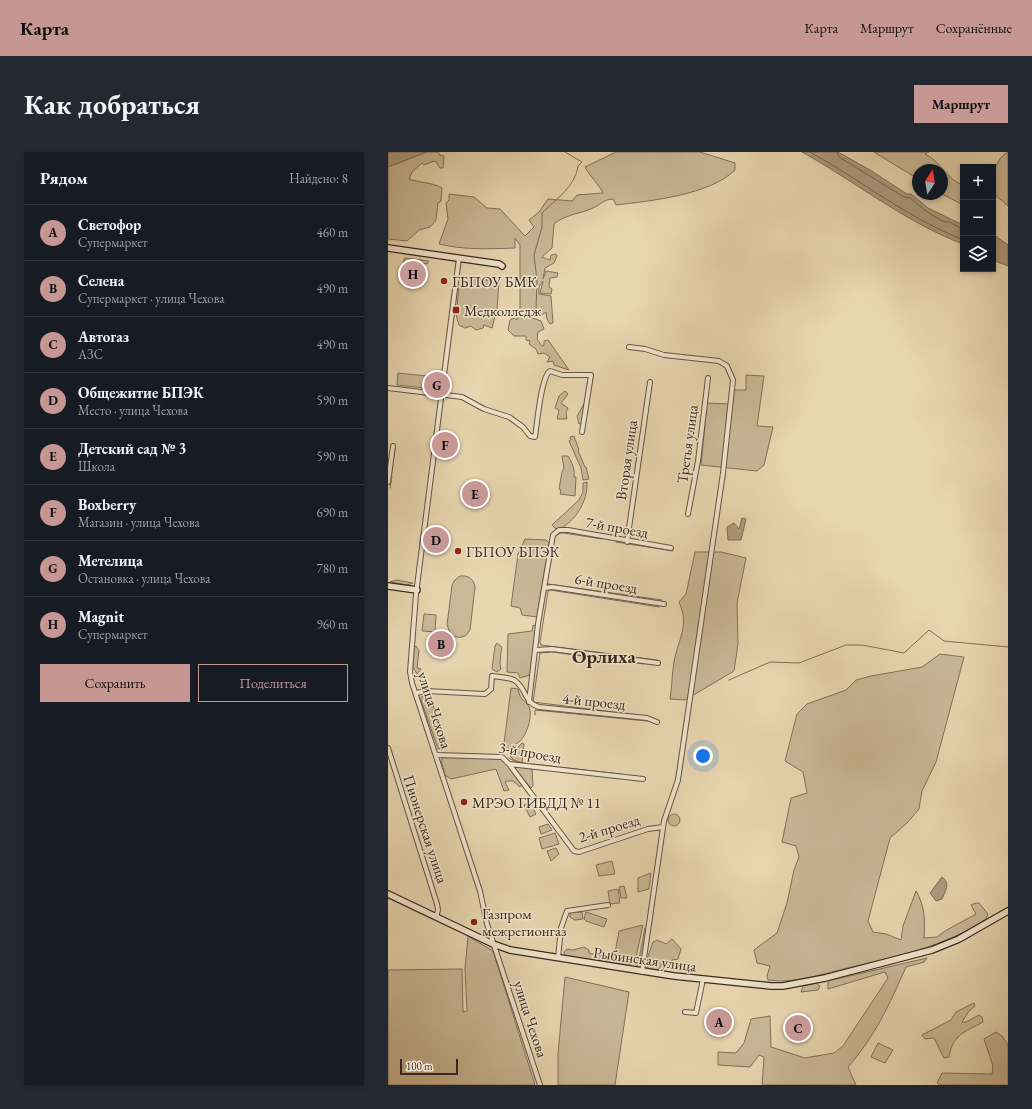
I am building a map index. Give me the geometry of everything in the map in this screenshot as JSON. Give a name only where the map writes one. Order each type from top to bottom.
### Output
[{"type":"main road","points":[[388,248],[499,264],[502,266]]},
{"type":"main road","points":[[388,586],[417,590]]},
{"type":"main road","name":"Рыбинская улица","points":[[388,894],[493,944],[510,950],[642,972],[771,986],[790,985],[909,956],[949,944],[1008,911]]},
{"type":"street","name":"улица Чехова","points":[[459,258],[417,590],[410,668],[411,680],[437,755],[480,891],[493,944],[540,1085]]},
{"type":"street","points":[[628,347],[651,350],[664,355],[719,361],[730,370],[733,380],[723,473],[678,780],[663,827],[642,972]]},
{"type":"street","points":[[388,388],[462,397],[484,409],[509,418],[523,427],[530,436],[535,437],[544,383],[548,372],[550,371],[571,376],[591,375],[582,432]]},
{"type":"street","name":"Третья улица","points":[[688,514],[698,460],[708,378]]},
{"type":"street","name":"Вторая улица","points":[[627,542],[650,382]]},
{"type":"street","points":[[388,482],[393,446]]},
{"type":"street","name":"7-й проезд","points":[[545,588],[553,535],[559,530],[568,530],[627,542],[671,548]]},
{"type":"street","name":"6-й проезд","points":[[545,588],[552,587],[664,604]]},
{"type":"street","points":[[529,702],[545,588]]},
{"type":"street","points":[[536,650],[552,649],[658,663]]},
{"type":"street","points":[[416,693],[426,691],[485,694],[491,689],[492,676],[514,680],[521,686],[529,702]]},
{"type":"street","name":"4-й проезд","points":[[529,702],[539,707],[647,718],[657,722]]},
{"type":"street","name":"Пионерская улица","points":[[388,748],[437,904],[438,910],[436,917]]},
{"type":"street","name":"3-й проезд","points":[[437,755],[502,757],[510,764],[643,779]]},
{"type":"street","name":"2-й проезд","points":[[510,764],[545,814],[574,851],[579,852],[648,829],[663,827]]},
{"type":"street","points":[[558,958],[560,928],[567,911],[608,905]]},
{"type":"street","points":[[685,1012],[696,1014],[703,979]]},
{"type":"shaded area","points":[[427,152],[438,152],[440,155],[444,156],[443,168],[440,168],[437,162],[434,161],[424,165],[422,163],[412,172],[409,179],[442,188],[441,201],[438,203],[436,220],[430,227],[419,230],[407,241],[388,239],[388,167]]},
{"type":"shaded area","points":[[616,152],[700,152],[735,163],[735,170],[724,179],[695,191],[662,199],[616,205],[613,199],[604,201],[596,207],[563,218],[554,224],[552,248],[542,257],[550,260],[551,255],[556,254],[557,256],[554,263],[545,268],[543,279],[546,271],[558,273],[557,277],[550,278],[549,287],[552,289],[551,294],[540,293],[543,281],[539,287],[539,294],[551,296],[553,323],[550,324],[547,319],[546,312],[542,315],[530,311],[530,317],[541,321],[544,329],[538,332],[537,339],[542,346],[544,345],[544,341],[548,340],[569,370],[554,365],[553,361],[547,362],[550,357],[544,353],[538,354],[536,349],[529,344],[530,341],[526,340],[526,336],[514,336],[508,330],[510,320],[514,318],[517,320],[520,312],[520,245],[515,238],[515,248],[467,248],[439,244],[448,219],[446,203],[449,200],[449,194],[474,197],[487,208],[500,209],[525,236],[534,227],[529,220],[539,212],[548,199],[572,201],[577,195],[603,193],[585,167]]},
{"type":"shaded area","points":[[874,152],[929,152],[925,154],[931,157],[938,164],[912,164],[912,175]]},
{"type":"shaded area","points":[[1008,152],[1008,206],[996,196],[996,168],[1003,155]]},
{"type":"shaded area","points":[[948,174],[960,184],[960,203],[948,197]]},
{"type":"shaded area","points":[[405,258],[429,261],[427,264],[406,261],[405,264],[403,262]]},
{"type":"shaded area","points":[[462,276],[499,282],[497,309],[492,328],[484,325],[483,328],[476,330],[471,326],[465,328],[459,325],[456,315],[459,286],[462,283],[460,279]]},
{"type":"shaded area","points":[[398,373],[436,377],[435,389],[397,385]]},
{"type":"shaded area","points":[[746,375],[764,376],[757,426],[773,427],[764,465],[757,471],[701,465],[707,403],[731,404],[732,390],[746,390]]},
{"type":"shaded area","points":[[565,391],[568,394],[561,403],[568,408],[566,412],[567,419],[557,419],[559,410],[555,408],[559,396]]},
{"type":"shaded area","points":[[585,402],[582,423],[579,424],[577,416]]},
{"type":"shaded area","points":[[574,436],[589,479],[583,480],[581,468],[569,441],[571,440],[570,437]]},
{"type":"shaded area","points":[[562,456],[568,456],[573,466],[574,477],[576,477],[575,496],[560,494],[561,490],[559,489],[564,468]]},
{"type":"shaded area","points":[[587,482],[587,489],[583,504],[575,517],[557,530],[552,525],[579,500],[583,492],[583,483]]},
{"type":"shaded area","points":[[525,539],[546,540],[549,543],[537,617],[522,615],[520,608],[511,606],[518,554]]},
{"type":"shaded area","points":[[695,552],[721,552],[746,558],[737,603],[738,644],[734,671],[685,700],[670,699],[674,662],[683,625],[682,611],[679,602],[686,594]]},
{"type":"shaded area","points":[[460,576],[470,578],[475,587],[470,630],[466,635],[457,637],[451,635],[447,625],[452,585]]},
{"type":"shaded area","points":[[396,580],[413,583],[407,585],[390,582]]},
{"type":"shaded area","points":[[424,614],[436,615],[435,632],[422,631]]},
{"type":"shaded area","points":[[533,625],[536,626],[530,675],[520,678],[518,673],[507,672],[508,634],[532,631]]},
{"type":"shaded area","points":[[497,643],[502,647],[500,661],[501,669],[497,672],[492,669],[495,646]]},
{"type":"shaded area","points":[[416,646],[419,650],[417,668],[421,669],[417,674],[413,667],[414,648]]},
{"type":"shaded area","points":[[940,654],[964,657],[936,762],[922,791],[919,809],[907,823],[890,838],[868,921],[873,932],[886,934],[901,940],[903,926],[916,891],[924,913],[924,938],[937,937],[976,914],[971,905],[976,903],[979,903],[988,914],[986,919],[953,937],[899,956],[796,980],[768,980],[767,976],[770,966],[757,963],[754,950],[777,933],[787,903],[794,870],[799,857],[796,846],[782,842],[791,798],[807,793],[803,772],[785,761],[797,714],[807,704],[846,690],[856,680],[922,667]]},
{"type":"shaded area","points":[[511,688],[518,689],[521,698],[530,709],[530,718],[523,738],[516,744],[503,751]]},
{"type":"shaded area","points":[[425,695],[428,699],[432,698],[441,748],[438,749],[421,700],[421,697]]},
{"type":"shaded area","points":[[522,743],[524,744],[522,763],[514,760],[510,756]]},
{"type":"shaded area","points":[[444,757],[502,759],[510,767],[522,785],[520,787],[513,781],[507,781],[505,782],[509,790],[504,791],[496,769],[451,779],[445,775],[441,760]]},
{"type":"shaded area","points":[[515,766],[532,769],[533,786],[531,788],[515,768]]},
{"type":"shaded area","points":[[530,802],[536,814],[530,817],[524,805]]},
{"type":"shaded area","points":[[676,814],[679,815],[679,825],[672,826],[669,825],[668,818],[669,815]]},
{"type":"shaded area","points":[[548,824],[552,830],[541,834],[539,827]]},
{"type":"shaded area","points":[[555,833],[559,844],[542,849],[539,838]]},
{"type":"shaded area","points":[[556,848],[559,854],[551,861],[547,851]]},
{"type":"shaded area","points":[[612,861],[615,874],[599,876],[596,865]]},
{"type":"shaded area","points":[[651,873],[649,889],[638,892],[638,878]]},
{"type":"shaded area","points":[[624,886],[627,898],[621,898],[619,887]]},
{"type":"shaded area","points":[[618,889],[620,903],[610,904],[608,891]]},
{"type":"shaded area","points":[[582,912],[583,919],[575,920],[570,917],[570,913]]},
{"type":"shaded area","points":[[586,912],[607,919],[604,927],[586,921],[584,919]]},
{"type":"shaded area","points":[[643,925],[636,957],[618,957],[630,960],[630,967],[607,963],[606,960],[610,953],[615,953],[619,931]]},
{"type":"shaded area","points":[[645,928],[647,931],[642,961],[637,966],[636,963],[639,959]]},
{"type":"shaded area","points":[[468,936],[493,951],[535,1085],[388,1085],[388,970],[462,969],[463,1012],[467,1011],[465,969]]},
{"type":"shaded area","points":[[672,939],[681,949],[678,959],[672,960],[668,966],[663,963],[658,970],[648,969],[646,962],[653,942],[657,940],[666,944]]},
{"type":"shaded area","points":[[584,947],[589,950],[589,953],[602,956],[602,960],[596,963],[565,956],[564,952],[567,949],[573,950]]},
{"type":"shaded area","points":[[927,958],[924,962],[906,967],[888,1007],[858,1055],[848,1067],[856,1085],[762,1085],[764,1057],[759,1055],[750,1067],[718,1065],[718,1052],[736,1053],[744,1043],[751,1019],[770,1016],[771,1047],[805,1058],[834,1053],[843,1046],[888,978],[885,972],[828,989],[828,981]]},
{"type":"shaded area","points":[[565,977],[629,992],[615,1085],[558,1085],[558,1054]]},
{"type":"shaded area","points":[[816,983],[820,986],[818,990],[801,992],[803,986]]},
{"type":"shaded area","points":[[974,1003],[975,1006],[969,1011],[962,1022],[966,1022],[979,1015],[982,1017],[983,1022],[960,1035],[953,1044],[949,1057],[944,1058],[934,1038],[925,1039],[922,1035],[951,1020],[956,1012]]},
{"type":"shaded area","points":[[996,1032],[1002,1036],[1008,1045],[1008,1085],[939,1085],[937,1083],[942,1073],[992,1074],[993,1066],[984,1039]]},
{"type":"shaded area","points":[[878,1043],[893,1050],[885,1063],[871,1057]]},
{"type":"water","points":[[388,152],[427,152],[388,167]]},
{"type":"water","points":[[802,152],[838,152],[870,170],[907,194],[911,194],[912,200],[918,200],[928,208],[960,224],[960,243],[921,225]]},
{"type":"water","points":[[996,236],[1008,245],[1008,266],[996,261]]},
{"type":"water","points":[[742,518],[746,519],[741,540],[728,540],[727,527],[734,523],[739,529]]},
{"type":"water","points":[[942,877],[945,879],[947,885],[946,891],[942,899],[936,901],[930,893]]},
{"type":"waterway","points":[[536,309],[537,281],[534,255],[542,227],[542,213],[559,198],[569,186],[578,166],[582,162],[565,152]]},
{"type":"waterway","points":[[392,471],[395,448]]},
{"type":"waterway","points":[[390,488],[392,476]]},
{"type":"waterway","points":[[556,536],[560,533],[564,533],[602,539]]},
{"type":"waterway","points":[[616,542],[673,551]]},
{"type":"waterway","points":[[548,584],[662,600]]},
{"type":"waterway","points":[[657,660],[541,645],[540,642],[548,591],[550,590],[659,607]]},
{"type":"waterway","points":[[729,680],[770,662],[799,663],[846,645],[862,645],[904,653],[929,630],[944,641],[1008,647]]},
{"type":"waterway","points":[[621,713],[533,702],[540,653],[552,652],[644,664]]},
{"type":"waterway","points":[[535,715],[535,710],[647,721]]},
{"type":"waterway","points":[[509,758],[516,762],[620,774]]},
{"type":"place","name":"Magnit","points":[[413,274]]},
{"type":"place","name":"ГБПОУ БМК","points":[[444,281]]},
{"type":"place","name":"Медколледж","points":[[456,310]]},
{"type":"place","name":"Метелица","points":[[437,385]]},
{"type":"place","name":"Boxberry","points":[[445,445]]},
{"type":"place","name":"Детский сад № 3","points":[[475,494]]},
{"type":"place","name":"Общежитие БПЭК","points":[[436,540]]},
{"type":"place","name":"ГБПОУ БПЭК","points":[[458,551]]},
{"type":"place","name":"Селена","points":[[441,644]]},
{"type":"place","name":"МРЭО ГИБДД № 11","points":[[464,802]]},
{"type":"place","name":"Газпром межрегионгаз","points":[[474,922]]},
{"type":"place","name":"Светофор","points":[[719,1022]]},
{"type":"place","name":"Автогаз","points":[[798,1028]]},
{"type":"district","name":"Орлиха","points":[[604,656]]}]
